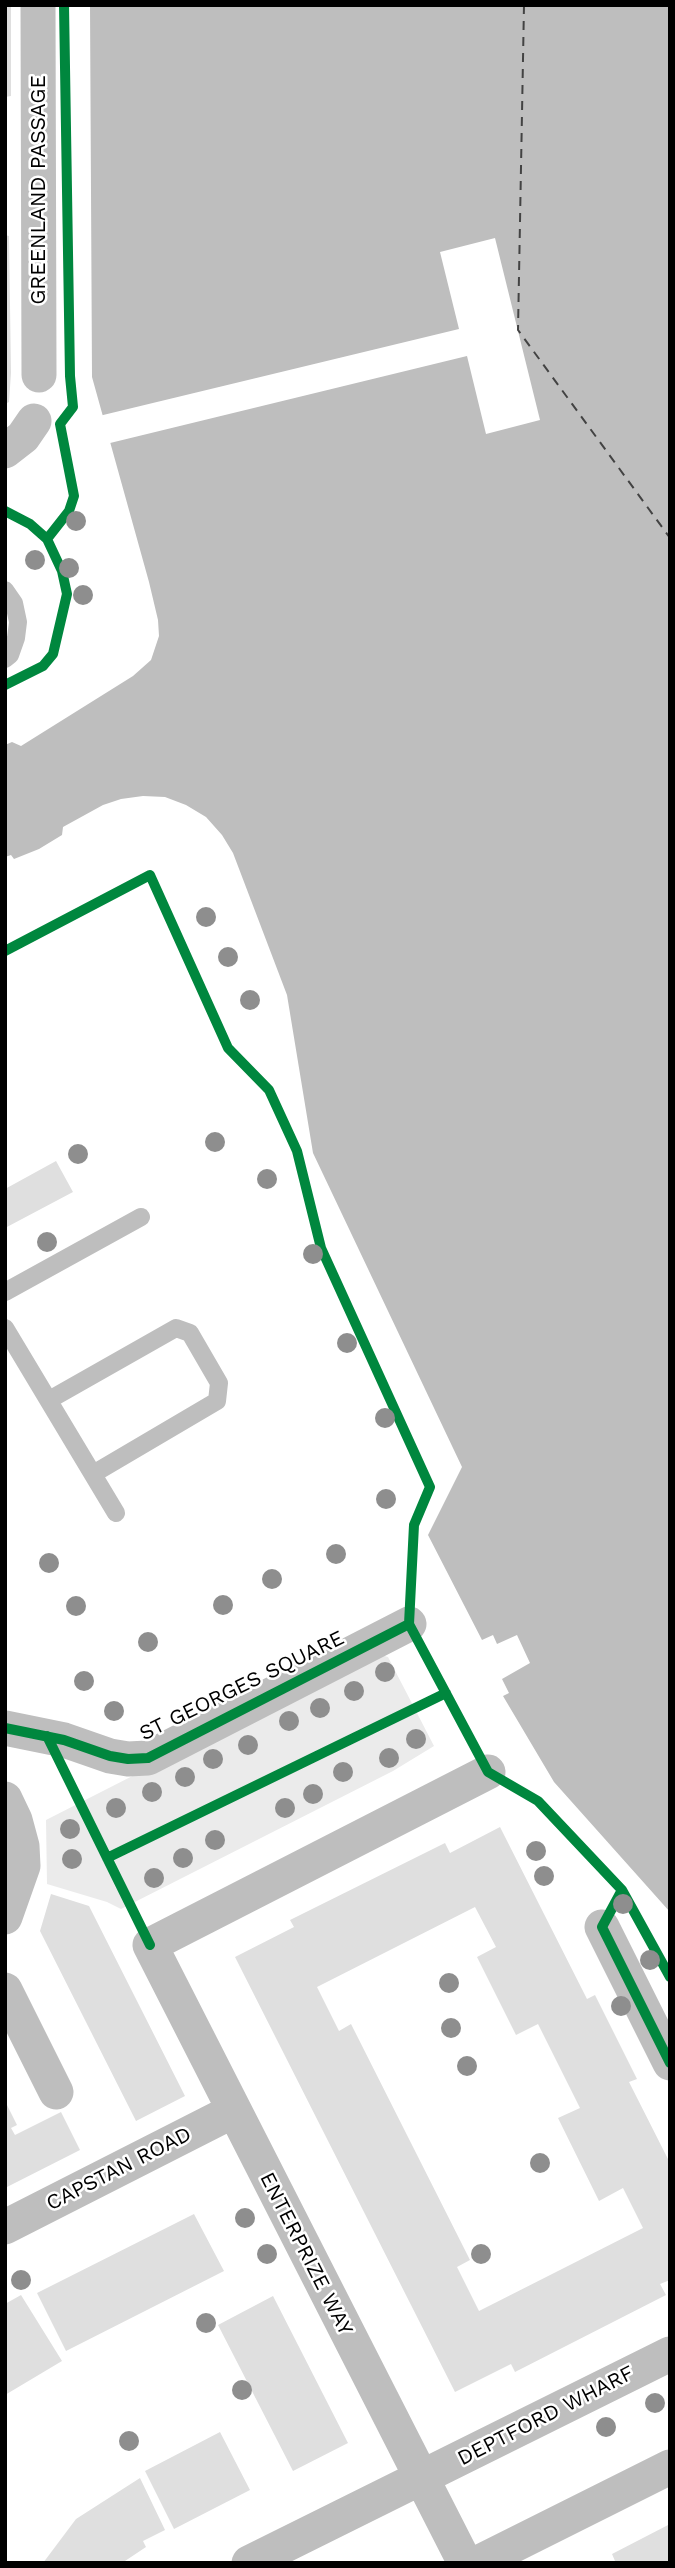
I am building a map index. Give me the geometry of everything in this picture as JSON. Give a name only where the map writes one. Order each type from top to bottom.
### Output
[{"type":"street","name":"GREENLAND PASSAGE","points":[[38,5],[40,375]]},
{"type":"street","points":[[5,451],[23,437],[34,421]]},
{"type":"street","name":"ST GEORGES SQUARE","points":[[5,1728],[64,1740],[110,1756],[148,1758],[409,1624]]},
{"type":"street","name":"ENTERPRIZE WAY","points":[[465,2563],[150,1945],[488,1772]]},
{"type":"street","points":[[5,1799],[15,1820],[22,1846],[23,1867],[5,1917]]},
{"type":"street","points":[[602,1927],[670,2063]]},
{"type":"street","points":[[5,1990],[55,2092]]},
{"type":"street","name":"CAPSTAN ROAD","points":[[5,2227],[233,2111]]},
{"type":"street","name":"DEPTFORD WHARF","points":[[248,2563],[670,2354]]},
{"type":"street","points":[[478,2563],[670,2468]]},
{"type":"lane","points":[[5,590],[14,603],[18,622],[16,638],[10,655],[5,659]]},
{"type":"lane","points":[[5,1292],[141,1217]]},
{"type":"lane","points":[[5,1328],[116,1513]]},
{"type":"lane","points":[[49,1400],[176,1328],[190,1333],[219,1383],[217,1401],[93,1474]]},
{"type":"shaded area","points":[[90,5],[670,5],[670,1912],[554,1782],[503,1696],[509,1693],[502,1679],[530,1663],[517,1635],[497,1644],[493,1635],[482,1640],[428,1535],[462,1467],[313,1153],[287,995],[233,853],[222,835],[206,817],[186,805],[165,797],[143,796],[103,805],[63,827],[62,835],[39,849],[14,859],[11,855],[5,857],[5,745],[12,742],[21,746],[133,676],[151,660],[159,636],[149,582],[92,377]]},
{"type":"shaded area","points":[[374,1653],[388,1657],[434,1746],[393,1771],[121,1909],[107,1902],[47,1884],[46,1820]]},
{"type":"pier","points":[[495,238],[540,420],[486,434],[467,356],[106,444],[99,416],[459,329],[440,252]]},
{"type":"building","points":[[5,5],[11,5],[11,96],[5,97]]},
{"type":"building","points":[[5,235],[9,236],[11,373],[9,402],[5,404]]},
{"type":"building","points":[[56,1161],[73,1192],[5,1228],[5,1189]]},
{"type":"building","points":[[500,1827],[587,1999],[595,1995],[637,2079],[629,2082],[670,2163],[670,2280],[660,2284],[666,2295],[515,2372],[511,2364],[455,2392],[235,1957],[294,1927],[290,1920],[445,1843],[450,1853]],"holes":[[[475,1907],[496,1947],[477,1957],[516,2035],[538,2024],[580,2108],[558,2118],[599,2201],[623,2188],[643,2228],[479,2311],[457,2267],[470,2260],[351,2024],[339,2031],[317,1987]]]},
{"type":"building","points":[[51,1894],[89,1906],[185,2096],[136,2121],[40,1931]]},
{"type":"building","points":[[5,2101],[17,2125],[11,2128],[15,2135],[61,2112],[80,2150],[5,2188]]},
{"type":"building","points":[[194,2214],[224,2271],[66,2351],[37,2293]]},
{"type":"building","points":[[21,2295],[62,2361],[5,2395],[5,2304]]},
{"type":"building","points":[[273,2296],[348,2443],[293,2471],[218,2325]]},
{"type":"building","points":[[220,2432],[250,2490],[174,2529],[145,2471]]},
{"type":"building","points":[[140,2478],[165,2530],[143,2541],[146,2547],[122,2563],[43,2563],[76,2519]]},
{"type":"building","points":[[670,2524],[670,2563],[612,2563],[615,2561],[612,2554]]},
{"type":"ferry route","points":[[524,5],[518,330],[670,538]]},
{"type":"cycle path","points":[[47,539],[69,511],[74,496],[60,424],[73,407],[70,376],[64,5]]},
{"type":"cycle path","points":[[5,511],[30,524],[47,539],[62,571],[67,594],[53,654],[43,666],[5,685]]},
{"type":"cycle path","points":[[5,951],[150,875],[228,1048],[269,1090],[297,1151],[321,1248],[430,1487],[414,1525],[409,1624],[488,1772],[538,1801],[622,1890],[670,1977]]},
{"type":"cycle path","points":[[5,1728],[64,1740],[110,1756],[148,1758],[409,1624]]},
{"type":"cycle path","points":[[107,1858],[446,1693]]},
{"type":"cycle path","points":[[47,1736],[150,1945]]},
{"type":"cycle path","points":[[622,1890],[602,1927],[670,2063]]}]
